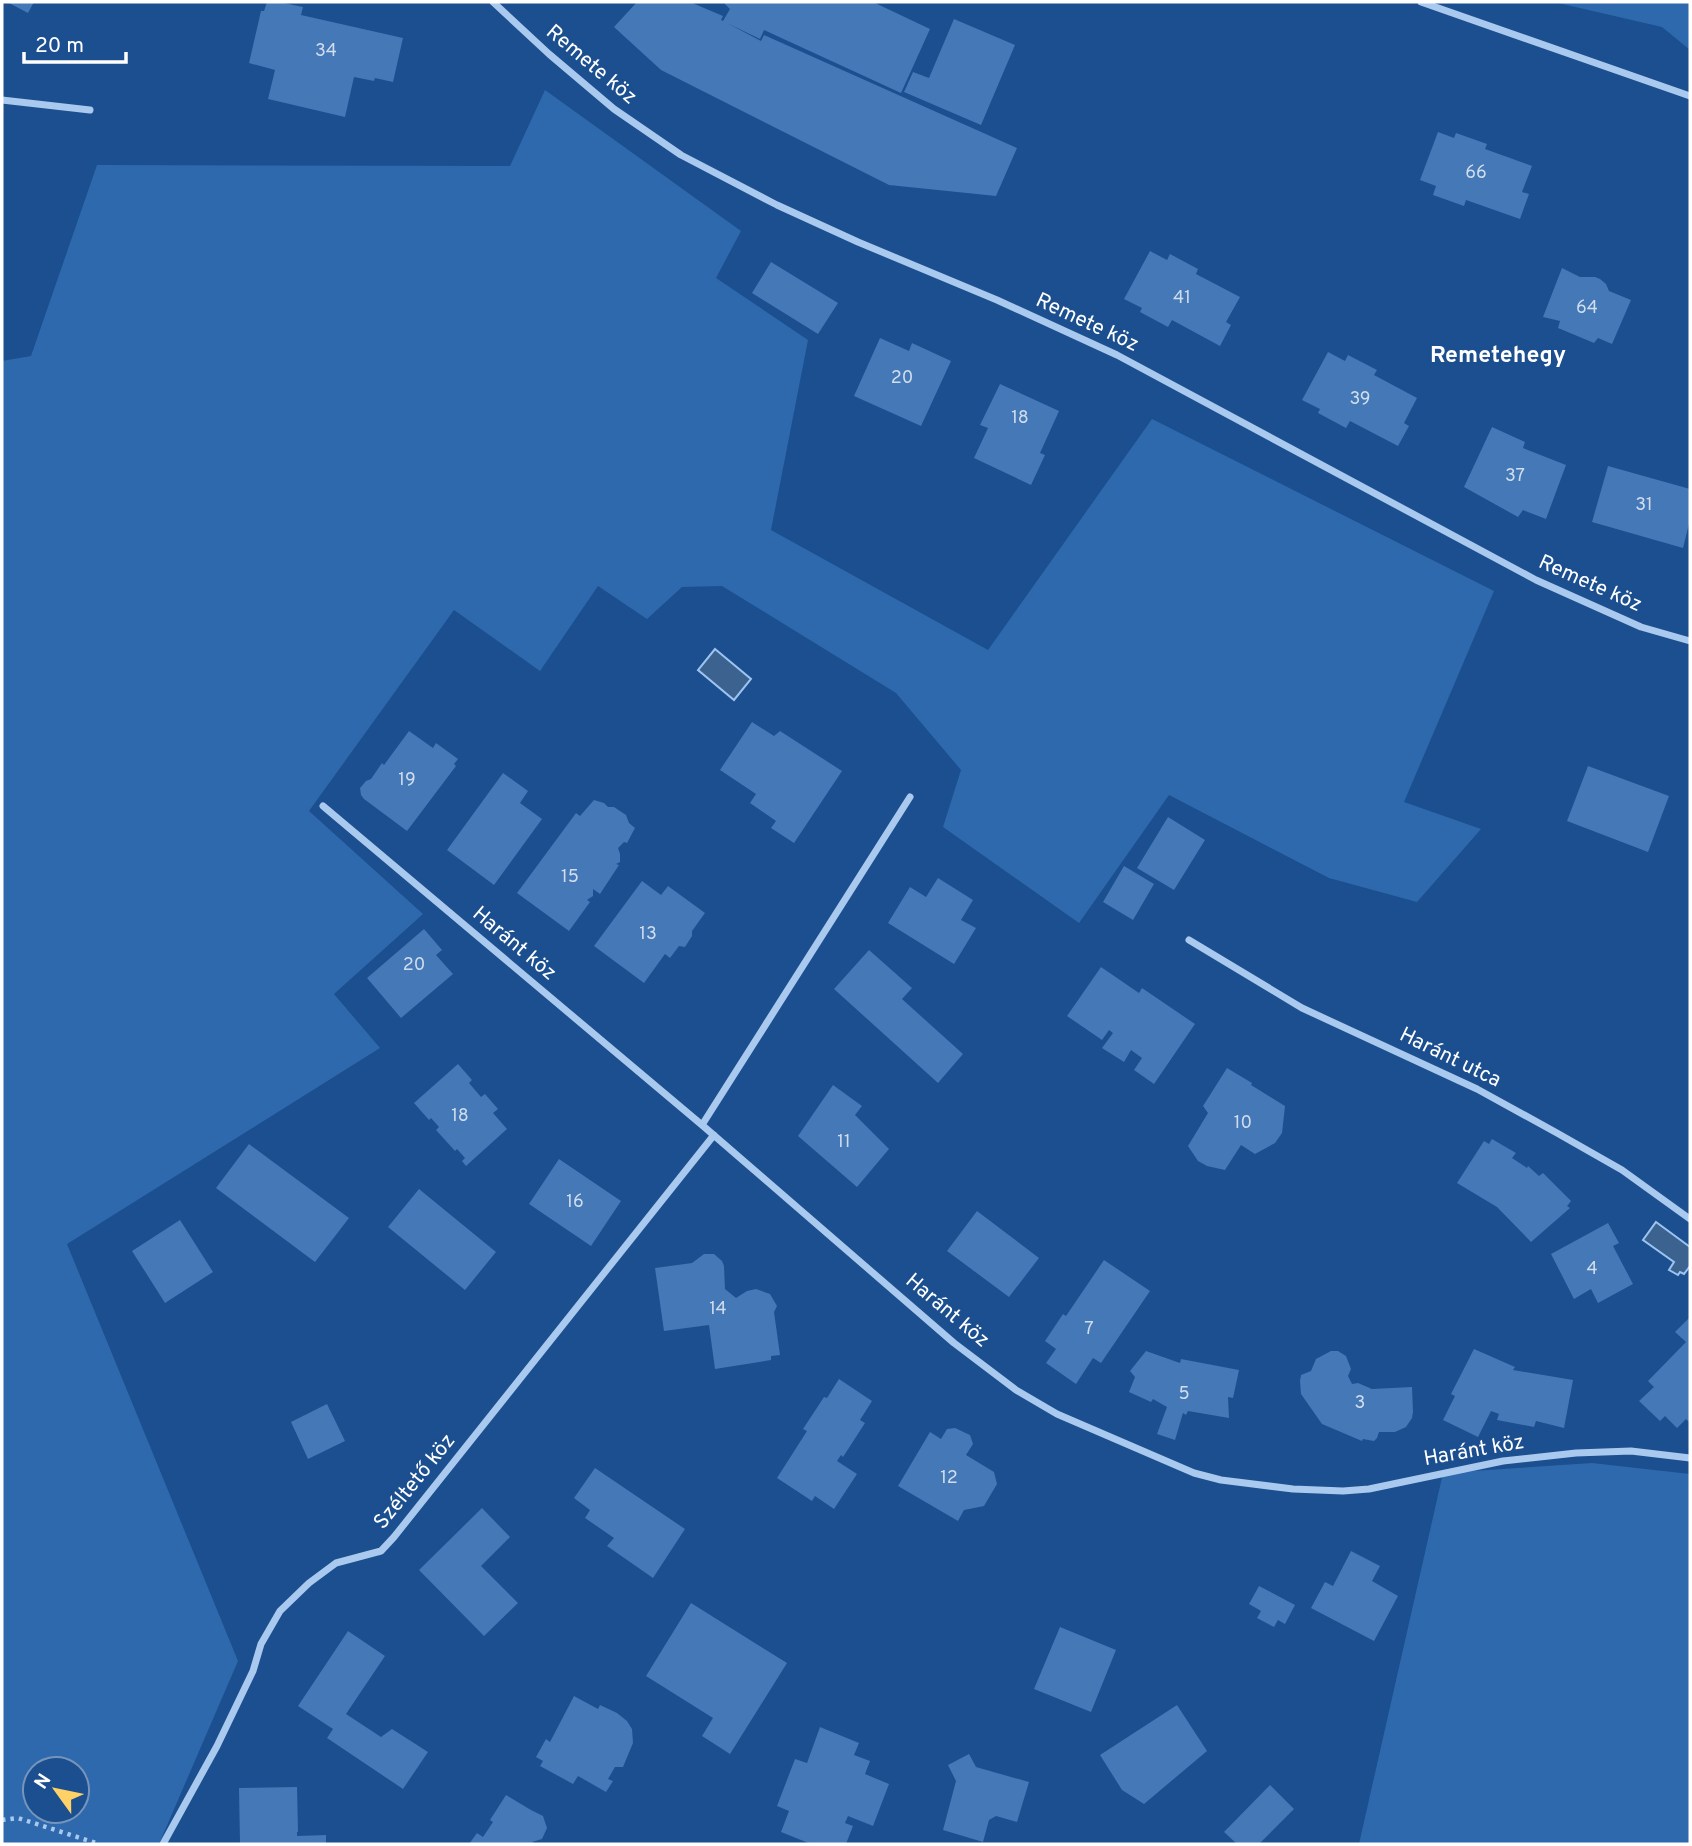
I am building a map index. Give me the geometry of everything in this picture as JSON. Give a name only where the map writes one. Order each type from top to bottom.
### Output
[{"type":"street","name":"Remete köz","points":[[493,2],[614,109],[681,155],[777,205],[1117,355],[1536,580],[1642,627],[1690,641]]},
{"type":"street","points":[[1421,2],[1690,96]]},
{"type":"street","points":[[2,100],[90,110]]},
{"type":"street","points":[[702,1125],[910,797]]},
{"type":"street","name":"Haránt köz","points":[[323,806],[714,1135],[954,1343],[1016,1390],[1057,1415],[1194,1473],[1221,1480],[1293,1489],[1343,1492],[1396,1485],[1503,1461],[1576,1453],[1631,1451],[1690,1458]]},
{"type":"street","name":"Haránt utca","points":[[1189,940],[1302,1008],[1477,1089],[1568,1139],[1622,1170],[1690,1219]]},
{"type":"street","name":"Széltető köz","points":[[163,1844],[217,1746],[253,1671],[261,1644],[280,1611],[309,1583],[336,1563],[381,1551],[394,1537],[714,1135]]},
{"type":"path","points":[[2,1820],[18,1818],[99,1844]]},
{"type":"shaded area","points":[[1554,2],[1690,2],[1690,50],[1662,27]]},
{"type":"shaded area","points":[[545,90],[741,231],[716,278],[808,340],[771,530],[988,650],[1152,419],[1494,591],[1404,802],[1481,829],[1417,902],[1329,878],[1169,795],[1079,923],[943,827],[961,770],[896,693],[722,586],[682,587],[647,619],[598,586],[540,671],[454,610],[309,811],[423,914],[334,994],[380,1048],[67,1244],[238,1661],[159,1844],[2,1844],[2,361],[31,356],[97,165],[510,166]]},
{"type":"shaded area","points":[[715,649],[751,679],[734,700],[698,670]]},
{"type":"shaded area","points":[[1656,1222],[1690,1247],[1690,1266],[1684,1274],[1680,1272],[1678,1275],[1669,1270],[1674,1262],[1643,1240]]},
{"type":"shaded area","points":[[1592,1463],[1690,1474],[1690,1844],[1359,1844],[1443,1473]]},
{"type":"building","points":[[7,2],[34,2],[28,13]]},
{"type":"building","points":[[267,2],[303,7],[301,15],[403,38],[393,82],[354,77],[345,117],[268,99],[275,70],[249,63],[261,11],[264,11]]},
{"type":"building","points":[[637,2],[690,2],[723,16],[723,21],[730,9],[723,2],[873,2],[930,29],[901,93],[764,30],[760,39],[727,23],[761,41],[764,35],[1017,148],[996,196],[889,185],[661,70],[614,27]]},
{"type":"building","points":[[954,19],[1015,45],[981,125],[904,92],[913,72],[929,78]]},
{"type":"building","points":[[1438,132],[1454,138],[1456,133],[1487,144],[1485,149],[1532,166],[1522,192],[1529,194],[1520,219],[1466,200],[1464,206],[1433,195],[1436,186],[1420,180]]},
{"type":"building","points":[[1150,251],[1167,260],[1170,254],[1198,269],[1196,274],[1240,297],[1226,322],[1231,325],[1220,346],[1172,320],[1168,327],[1140,312],[1142,308],[1124,299]]},
{"type":"building","points":[[771,262],[838,303],[818,334],[752,293]]},
{"type":"building","points":[[1562,268],[1580,277],[1600,279],[1609,291],[1631,300],[1612,344],[1598,338],[1594,343],[1558,328],[1560,321],[1543,317]]},
{"type":"building","points":[[880,338],[909,351],[912,343],[951,361],[921,426],[854,396]]},
{"type":"building","points":[[1328,352],[1345,361],[1348,355],[1377,370],[1374,375],[1417,398],[1404,423],[1409,426],[1398,446],[1350,421],[1346,428],[1318,413],[1320,409],[1302,400]]},
{"type":"building","points":[[1000,384],[1059,411],[1040,453],[1045,455],[1031,485],[974,458],[988,428],[980,425]]},
{"type":"building","points":[[1492,427],[1525,442],[1523,448],[1566,465],[1546,519],[1523,510],[1518,517],[1464,487]]},
{"type":"building","points":[[1608,466],[1690,489],[1690,520],[1683,548],[1592,522]]},
{"type":"building","points":[[752,722],[774,736],[780,731],[842,771],[794,843],[771,828],[776,821],[750,803],[756,794],[720,770]]},
{"type":"building","points":[[409,731],[433,748],[436,743],[458,759],[454,764],[456,766],[407,831],[364,799],[360,788],[371,779],[382,763],[384,765]]},
{"type":"building","points":[[1588,766],[1669,796],[1648,852],[1567,821]]},
{"type":"building","points":[[503,773],[528,791],[520,803],[542,819],[494,885],[447,850]]},
{"type":"building","points":[[594,800],[614,807],[626,815],[635,828],[627,843],[624,842],[618,848],[620,862],[616,864],[619,865],[600,894],[593,889],[593,896],[587,900],[590,902],[569,931],[517,893],[576,813],[580,816]]},
{"type":"building","points":[[1168,817],[1205,840],[1174,890],[1137,868]]},
{"type":"building","points":[[1124,866],[1154,884],[1133,920],[1103,902]]},
{"type":"building","points":[[938,878],[973,900],[961,920],[976,928],[954,964],[888,923],[910,887],[926,897]]},
{"type":"building","points":[[642,881],[661,895],[668,886],[705,913],[685,947],[679,946],[670,958],[665,954],[644,983],[594,946]]},
{"type":"building","points":[[424,929],[442,950],[436,955],[453,974],[401,1018],[367,978]]},
{"type":"building","points":[[869,950],[912,988],[902,999],[963,1054],[938,1083],[834,989]]},
{"type":"building","points":[[1101,967],[1139,993],[1142,988],[1195,1024],[1154,1084],[1134,1070],[1142,1058],[1131,1050],[1124,1062],[1102,1048],[1113,1033],[1109,1030],[1102,1040],[1067,1016]]},
{"type":"building","points":[[458,1064],[472,1080],[469,1083],[481,1097],[485,1094],[498,1109],[493,1113],[507,1129],[466,1166],[462,1161],[465,1158],[457,1149],[455,1151],[436,1130],[439,1127],[414,1103]]},
{"type":"building","points":[[1227,1068],[1285,1106],[1282,1133],[1275,1143],[1255,1154],[1241,1145],[1225,1170],[1198,1161],[1188,1146],[1208,1113],[1203,1106]]},
{"type":"building","points":[[833,1085],[862,1106],[855,1115],[889,1149],[857,1187],[798,1136]]},
{"type":"building","points":[[1492,1139],[1516,1153],[1512,1158],[1527,1168],[1528,1166],[1539,1176],[1543,1173],[1571,1201],[1567,1206],[1570,1208],[1531,1242],[1497,1207],[1457,1183],[1484,1141],[1489,1144]]},
{"type":"building","points":[[249,1144],[349,1218],[315,1262],[216,1188]]},
{"type":"building","points":[[559,1159],[621,1201],[591,1246],[529,1204]]},
{"type":"building","points":[[419,1189],[496,1252],[465,1290],[388,1227]]},
{"type":"building","points":[[977,1211],[1039,1258],[1009,1297],[947,1251]]},
{"type":"building","points":[[180,1220],[213,1272],[165,1303],[132,1251]]},
{"type":"building","points":[[1608,1223],[1619,1243],[1613,1246],[1633,1284],[1598,1303],[1591,1289],[1574,1299],[1551,1254]]},
{"type":"building","points":[[704,1254],[714,1254],[722,1261],[725,1289],[736,1298],[756,1289],[770,1294],[777,1306],[774,1312],[780,1355],[771,1356],[771,1360],[715,1369],[709,1325],[664,1331],[655,1268],[692,1263]]},
{"type":"building","points":[[1104,1260],[1150,1291],[1101,1363],[1093,1358],[1076,1384],[1046,1363],[1056,1349],[1045,1341],[1063,1314],[1066,1316]]},
{"type":"building","points":[[1690,1317],[1690,1423],[1686,1419],[1677,1428],[1665,1416],[1660,1421],[1639,1401],[1654,1387],[1648,1381],[1686,1342],[1675,1332]]},
{"type":"building","points":[[1474,1349],[1515,1367],[1513,1370],[1573,1380],[1564,1428],[1536,1421],[1534,1427],[1497,1420],[1499,1414],[1491,1411],[1478,1437],[1443,1420],[1455,1396],[1451,1394]]},
{"type":"building","points":[[1146,1351],[1180,1363],[1181,1359],[1239,1370],[1233,1398],[1228,1397],[1229,1418],[1188,1411],[1186,1415],[1183,1413],[1175,1440],[1157,1434],[1167,1407],[1153,1399],[1151,1402],[1129,1392],[1135,1377],[1130,1371]]},
{"type":"building","points":[[1331,1351],[1338,1351],[1346,1356],[1351,1369],[1348,1376],[1352,1384],[1358,1383],[1372,1389],[1412,1387],[1413,1412],[1406,1427],[1395,1432],[1379,1432],[1374,1441],[1362,1441],[1322,1424],[1301,1394],[1300,1381],[1301,1375],[1311,1371],[1316,1359]]},
{"type":"building","points":[[839,1379],[872,1401],[860,1420],[865,1423],[843,1457],[841,1455],[837,1461],[857,1474],[834,1509],[815,1496],[812,1501],[777,1478],[807,1431],[803,1429]]},
{"type":"building","points":[[327,1404],[345,1441],[308,1459],[291,1422]]},
{"type":"building","points":[[955,1428],[970,1435],[973,1444],[966,1455],[994,1472],[997,1484],[984,1506],[964,1510],[958,1521],[898,1486],[930,1432],[941,1439],[947,1429]]},
{"type":"building","points":[[595,1468],[685,1529],[653,1578],[607,1546],[614,1538],[585,1518],[590,1510],[574,1498]]},
{"type":"building","points":[[482,1508],[510,1537],[481,1566],[518,1603],[484,1636],[419,1570]]},
{"type":"building","points":[[1351,1551],[1380,1566],[1372,1581],[1398,1596],[1374,1641],[1311,1608],[1325,1582],[1333,1586]]},
{"type":"building","points":[[1259,1586],[1295,1605],[1285,1624],[1278,1620],[1274,1627],[1257,1618],[1261,1611],[1249,1604]]},
{"type":"building","points":[[691,1603],[787,1663],[730,1754],[702,1736],[713,1718],[646,1676]]},
{"type":"building","points":[[1060,1627],[1116,1650],[1091,1712],[1034,1689]]},
{"type":"building","points":[[348,1631],[385,1656],[346,1714],[381,1737],[392,1729],[428,1752],[403,1789],[327,1738],[333,1729],[298,1706]]},
{"type":"building","points":[[574,1696],[598,1709],[600,1705],[617,1713],[632,1729],[633,1743],[623,1767],[615,1767],[608,1779],[613,1781],[606,1792],[578,1776],[573,1784],[540,1766],[543,1761],[536,1757],[546,1739],[550,1742]]},
{"type":"building","points":[[1177,1705],[1207,1751],[1144,1804],[1122,1790],[1100,1755]]},
{"type":"building","points":[[820,1727],[859,1743],[854,1755],[870,1761],[865,1774],[889,1784],[873,1826],[848,1816],[845,1823],[853,1826],[846,1844],[811,1844],[781,1832],[789,1811],[777,1806],[795,1759],[807,1763]]},
{"type":"building","points":[[969,1754],[976,1767],[1029,1782],[1017,1822],[996,1816],[989,1820],[983,1842],[943,1830],[956,1781],[948,1765]]},
{"type":"building","points":[[1270,1785],[1294,1809],[1259,1844],[1237,1844],[1224,1832]]},
{"type":"building","points":[[297,1787],[297,1836],[326,1835],[326,1844],[240,1844],[239,1788]]},
{"type":"building","points":[[506,1795],[543,1816],[547,1828],[542,1839],[532,1842],[535,1844],[469,1844],[477,1833],[483,1837]]},
{"type":"district","name":"Remetehegy","points":[[1498,356]]}]
